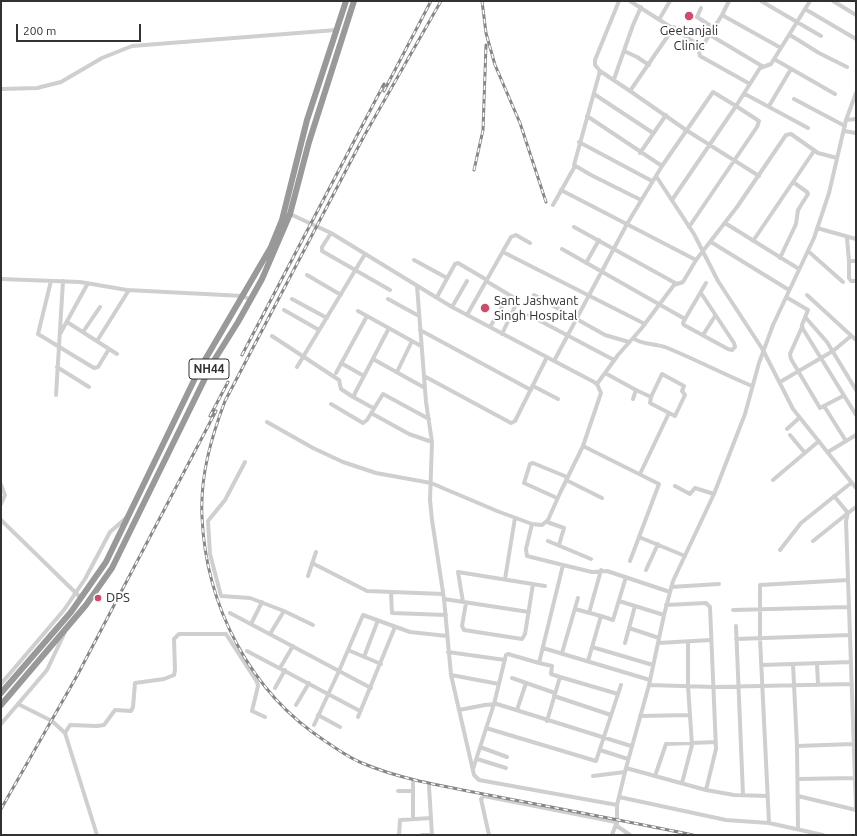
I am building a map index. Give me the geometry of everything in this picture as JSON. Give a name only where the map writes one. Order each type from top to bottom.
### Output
[{"type":"highway","name":"NH44","points":[[1,693],[71,612],[106,562],[199,370],[271,247],[282,220],[299,146],[346,1]]},
{"type":"highway","name":"NH44","points":[[1,705],[100,588],[112,568],[206,374],[251,300],[283,234],[290,214],[309,142],[354,1]]},
{"type":"street","points":[[619,1],[595,60],[595,65],[600,71],[614,79],[686,130],[759,176]]},
{"type":"street","points":[[631,1],[674,27],[702,47]]},
{"type":"street","points":[[660,18],[670,1]]},
{"type":"street","points":[[729,1],[699,53],[700,56],[750,84]]},
{"type":"street","points":[[762,1],[821,36]]},
{"type":"street","points":[[710,35],[762,66],[769,66],[790,35],[810,1]]},
{"type":"street","points":[[833,1],[856,15]]},
{"type":"street","points":[[614,79],[641,7]]},
{"type":"street","points":[[701,8],[697,17],[714,28]]},
{"type":"street","points":[[805,9],[856,39]]},
{"type":"street","points":[[722,15],[781,48]]},
{"type":"street","points":[[630,91],[674,27]]},
{"type":"street","points":[[1,89],[37,88],[61,82],[102,58],[132,46],[336,30]]},
{"type":"street","points":[[790,35],[819,53],[847,67]]},
{"type":"street","points":[[624,52],[637,57],[649,65]]},
{"type":"street","points":[[774,59],[835,94]]},
{"type":"street","points":[[672,200],[745,94],[762,66]]},
{"type":"street","points":[[769,106],[791,69]]},
{"type":"street","points":[[553,205],[574,166],[579,142],[600,71]]},
{"type":"street","points":[[554,361],[641,200],[686,130],[713,92],[760,122],[689,227]]},
{"type":"street","points":[[612,835],[616,822],[617,805],[625,770],[649,685],[671,587],[677,571],[714,494],[745,414],[763,350],[817,228],[829,193],[846,120],[856,93]]},
{"type":"street","points":[[594,94],[653,133]]},
{"type":"street","points":[[745,94],[808,128]]},
{"type":"street","points":[[794,99],[844,128],[856,133]]},
{"type":"street","points":[[640,153],[666,115]]},
{"type":"street","points":[[587,116],[640,153],[662,166]]},
{"type":"street","points":[[846,120],[856,119]]},
{"type":"street","points":[[597,384],[614,360],[660,304],[677,284],[683,282],[696,260],[725,224],[787,134],[791,134],[814,151],[837,158]]},
{"type":"street","points":[[579,142],[652,182]]},
{"type":"street","points":[[753,241],[814,151]]},
{"type":"street","points":[[574,166],[641,200]]},
{"type":"street","points":[[656,176],[689,227],[718,281],[763,350],[790,404],[799,418],[854,485],[834,496],[801,523],[780,550]]},
{"type":"street","points":[[780,258],[796,224],[798,210],[808,194],[804,189],[793,182]]},
{"type":"street","points":[[561,190],[696,260]]},
{"type":"street","points":[[267,422],[313,448],[348,464],[376,472],[431,483],[515,518],[532,524],[542,525],[547,522],[566,478],[583,446],[601,398],[601,389],[597,384],[437,298],[331,233],[290,214]]},
{"type":"street","points":[[725,224],[799,269]]},
{"type":"street","points":[[574,227],[677,284]]},
{"type":"street","points":[[817,228],[847,238],[856,239]]},
{"type":"street","points":[[331,233],[322,247],[322,251],[390,290]]},
{"type":"street","points":[[467,314],[514,235],[530,243]]},
{"type":"street","points":[[847,238],[850,280],[856,281]]},
{"type":"street","points":[[586,263],[599,240]]},
{"type":"street","points":[[711,242],[789,290]]},
{"type":"street","points":[[562,249],[685,319]]},
{"type":"street","points":[[808,251],[843,282]]},
{"type":"street","points":[[503,252],[645,324]]},
{"type":"street","points":[[297,367],[365,254]]},
{"type":"street","points":[[414,260],[447,278]]},
{"type":"street","points":[[849,261],[856,261]]},
{"type":"street","points":[[437,298],[454,264],[457,263],[518,300],[502,334]]},
{"type":"street","points":[[307,275],[341,295]]},
{"type":"street","points":[[1,279],[63,281],[88,283],[129,290],[243,296],[251,300]]},
{"type":"street","points":[[51,281],[38,332],[40,336],[96,368],[109,349]]},
{"type":"street","points":[[56,395],[63,281]]},
{"type":"street","points":[[452,306],[467,281]]},
{"type":"street","points":[[59,336],[88,283]]},
{"type":"street","points":[[701,293],[734,344],[734,349],[728,349],[684,325],[683,323],[706,283]]},
{"type":"street","points":[[417,286],[425,388],[432,442],[432,520],[444,597],[451,675],[473,770],[479,780],[617,805]]},
{"type":"street","points":[[97,341],[129,290]]},
{"type":"street","points":[[534,295],[612,338],[629,342]]},
{"type":"street","points":[[807,295],[856,340]]},
{"type":"street","points":[[786,297],[808,309]]},
{"type":"street","points":[[292,299],[327,318]]},
{"type":"street","points":[[388,299],[419,316]]},
{"type":"street","points":[[813,300],[790,355],[819,407],[843,396]]},
{"type":"street","points":[[83,332],[100,307]]},
{"type":"street","points":[[490,327],[502,307]]},
{"type":"street","points":[[284,310],[319,330]]},
{"type":"street","points":[[358,311],[422,346]]},
{"type":"street","points":[[529,315],[614,360]]},
{"type":"street","points":[[336,373],[367,316]]},
{"type":"street","points":[[703,335],[715,316]]},
{"type":"street","points":[[806,318],[833,351],[856,390]]},
{"type":"street","points":[[67,322],[117,354]]},
{"type":"street","points":[[802,327],[856,415]]},
{"type":"street","points":[[354,397],[389,328]]},
{"type":"street","points":[[420,330],[532,388],[558,399]]},
{"type":"street","points":[[272,336],[340,381],[341,389],[373,408]]},
{"type":"street","points":[[780,382],[798,370],[833,351],[852,336]]},
{"type":"street","points":[[633,338],[638,342],[657,344],[678,352],[752,386]]},
{"type":"street","points":[[397,372],[412,341]]},
{"type":"street","points":[[424,376],[508,423],[515,421],[547,357]]},
{"type":"street","points":[[373,359],[425,388]]},
{"type":"street","points":[[341,364],[364,376]]},
{"type":"street","points":[[57,367],[89,387]]},
{"type":"street","points":[[605,373],[651,397]]},
{"type":"street","points":[[662,374],[684,386],[682,391],[685,395],[675,416],[650,403],[651,397],[662,374]]},
{"type":"street","points":[[634,399],[636,390]]},
{"type":"street","points":[[331,404],[362,423],[365,423],[383,394],[429,419]]},
{"type":"street","points":[[824,406],[846,440]]},
{"type":"street","points":[[371,413],[409,434],[432,442]]},
{"type":"street","points":[[640,474],[669,413]]},
{"type":"street","points":[[787,429],[799,418]]},
{"type":"street","points":[[828,452],[856,434]]},
{"type":"street","points":[[790,435],[805,453]]},
{"type":"street","points":[[773,480],[819,441]]},
{"type":"street","points":[[583,446],[659,484],[630,561]]},
{"type":"street","points":[[245,462],[228,496],[208,521],[210,554],[222,596],[250,598],[284,611],[313,625]]},
{"type":"street","points":[[557,498],[524,483],[530,464],[533,463],[566,478],[602,498]]},
{"type":"street","points":[[1,485],[5,495],[1,504]]},
{"type":"street","points":[[675,486],[690,494],[695,488],[714,494]]},
{"type":"street","points":[[834,496],[848,513]]},
{"type":"street","points":[[813,541],[856,507]]},
{"type":"street","points":[[798,796],[856,809],[846,521],[848,513]]},
{"type":"street","points":[[1,684],[40,639],[76,593],[110,532],[127,517]]},
{"type":"street","points":[[505,579],[515,518]]},
{"type":"street","points":[[1,520],[81,598]]},
{"type":"street","points":[[547,522],[564,528],[559,545]]},
{"type":"street","points":[[532,524],[526,549],[527,556],[592,572],[601,570],[670,592]]},
{"type":"street","points":[[639,537],[685,556]]},
{"type":"street","points":[[548,541],[591,559]]},
{"type":"street","points":[[646,570],[658,544]]},
{"type":"street","points":[[308,576],[316,552]]},
{"type":"street","points":[[312,563],[363,590],[444,597],[464,602],[529,612]]},
{"type":"street","points":[[539,662],[563,565]]},
{"type":"street","points":[[589,613],[601,570]]},
{"type":"street","points":[[533,584],[524,637],[520,639],[464,630],[462,626],[464,602],[458,572],[505,579],[545,586]]},
{"type":"street","points":[[575,609],[613,620],[626,577]]},
{"type":"street","points":[[769,823],[760,639],[761,584],[848,580]]},
{"type":"street","points":[[671,587],[719,584]]},
{"type":"street","points":[[391,592],[392,613],[446,615]]},
{"type":"street","points":[[562,654],[578,598]]},
{"type":"street","points":[[619,601],[664,615]]},
{"type":"street","points":[[250,624],[262,602]]},
{"type":"street","points":[[666,605],[708,603],[710,607],[716,742],[715,757],[706,790]]},
{"type":"street","points":[[625,643],[635,606]]},
{"type":"street","points":[[733,610],[849,607]]},
{"type":"street","points":[[270,634],[284,611]]},
{"type":"street","points":[[230,613],[371,688]]},
{"type":"street","points":[[314,725],[363,614],[395,627],[415,633],[447,636]]},
{"type":"street","points":[[588,661],[601,616]]},
{"type":"street","points":[[364,657],[378,620]]},
{"type":"street","points":[[736,626],[743,795]]},
{"type":"street","points":[[358,717],[395,627]]},
{"type":"street","points":[[629,628],[659,638]]},
{"type":"street","points":[[1,724],[47,670],[66,630]]},
{"type":"street","points":[[65,733],[70,725],[100,726],[106,723],[116,710],[131,711],[133,708],[135,683],[164,679],[174,675],[174,639],[179,634],[226,634],[257,682],[258,686],[252,711],[265,717]]},
{"type":"street","points":[[736,639],[850,635]]},
{"type":"street","points":[[658,643],[711,640]]},
{"type":"street","points":[[682,783],[692,750],[688,686],[688,642]]},
{"type":"street","points":[[275,688],[292,646]]},
{"type":"street","points":[[592,647],[653,665]]},
{"type":"street","points":[[543,648],[650,680]]},
{"type":"street","points":[[348,650],[381,664]]},
{"type":"street","points":[[247,651],[360,711]]},
{"type":"street","points":[[448,652],[504,660]]},
{"type":"street","points":[[473,770],[494,704],[506,655],[508,654],[552,666],[551,674],[618,694]]},
{"type":"street","points":[[762,665],[851,662]]},
{"type":"street","points":[[793,664],[797,746],[798,829]]},
{"type":"street","points":[[817,664],[818,684]]},
{"type":"street","points":[[451,675],[499,684]]},
{"type":"street","points":[[547,720],[560,677]]},
{"type":"street","points":[[512,678],[611,715]]},
{"type":"street","points":[[296,705],[308,683]]},
{"type":"street","points":[[517,710],[526,683]]},
{"type":"street","points":[[649,685],[714,687],[852,684]]},
{"type":"street","points":[[486,728],[594,762],[596,761],[600,750],[621,685]]},
{"type":"street","points":[[18,704],[52,721],[65,733],[97,835]]},
{"type":"street","points":[[458,710],[494,704],[631,746]]},
{"type":"street","points":[[640,716],[690,715]]},
{"type":"street","points":[[318,716],[340,727]]},
{"type":"street","points":[[655,776],[665,744],[716,742]]},
{"type":"street","points":[[797,746],[853,744]]},
{"type":"street","points":[[480,747],[507,757]]},
{"type":"street","points":[[600,750],[628,758]]},
{"type":"street","points":[[477,759],[506,768]]},
{"type":"street","points":[[593,776],[625,770],[655,776],[706,790],[743,795],[768,796]]},
{"type":"street","points":[[798,779],[854,778]]},
{"type":"street","points":[[413,782],[413,819]]},
{"type":"street","points":[[422,835],[432,835],[429,786]]},
{"type":"street","points":[[398,791],[413,791]]},
{"type":"street","points":[[489,835],[481,799],[484,796],[616,822],[624,833],[630,835]]},
{"type":"street","points":[[619,797],[726,820],[769,823],[822,835]]},
{"type":"street","points":[[400,835],[400,820],[431,818]]},
{"type":"railway","points":[[384,91],[431,1]]},
{"type":"railway","points":[[441,1],[364,136],[225,401],[211,443],[203,487],[202,517],[205,550],[212,583],[223,614],[237,644],[254,672],[275,698],[298,721],[352,759],[379,770],[414,780],[693,835]]},
{"type":"railway","points":[[482,1],[486,33],[495,65],[520,123],[546,202]]},
{"type":"railway","points":[[474,170],[483,130],[486,45]]},
{"type":"railway","points":[[242,355],[384,84]]},
{"type":"railway","points":[[210,416],[228,382]]},
{"type":"railway","points":[[1,809],[78,674],[216,411]]},
{"type":"place","name":"Geetanjali Clinic","points":[[689,16]]},
{"type":"place","name":"Sant Jashwant Singh Hospital","points":[[485,308]]},
{"type":"place","name":"DPS","points":[[98,598]]}]
